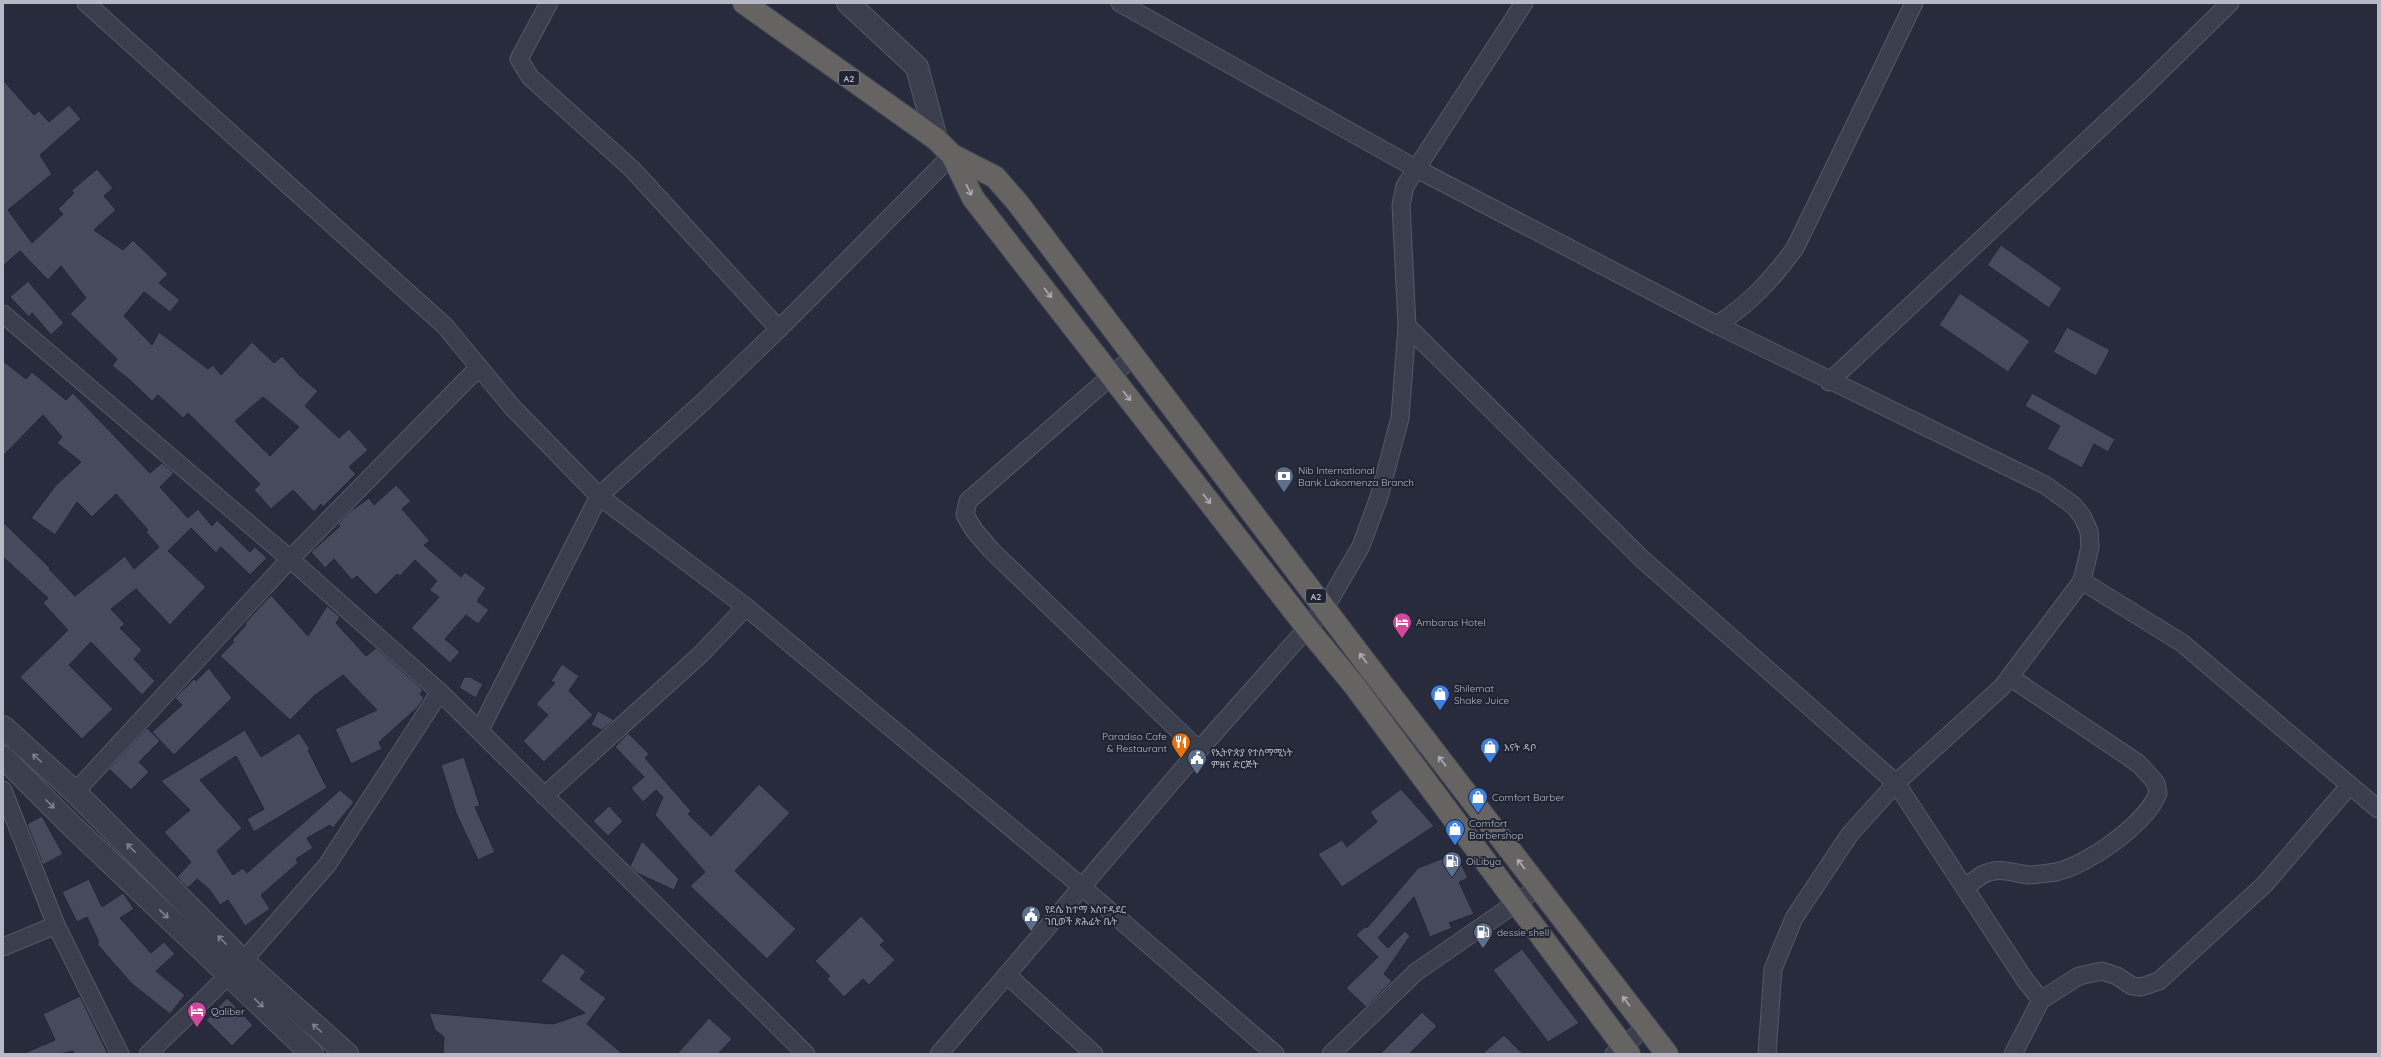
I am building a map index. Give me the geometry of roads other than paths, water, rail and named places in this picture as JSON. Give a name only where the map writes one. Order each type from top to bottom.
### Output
[{"type":"highway","name":"A2","points":[[744,3],[936,139],[952,155],[995,177],[1017,202],[1325,608],[1667,1054]]},
{"type":"highway","name":"A2","points":[[952,155],[973,198],[1354,686],[1516,903],[1622,1052]]},
{"type":"highway","points":[[1450,816],[1472,800]]},
{"type":"street","points":[[549,3],[519,59],[522,67],[530,77],[632,169],[779,329]]},
{"type":"street","points":[[848,3],[917,67],[936,139]]},
{"type":"street","points":[[1120,3],[1415,168],[1830,382],[2044,485],[2073,505],[2082,516],[2089,531],[2090,547],[2082,581],[2002,686],[1896,783],[1850,834],[1794,918],[1773,969],[1767,1054]]},
{"type":"street","points":[[939,1054],[1081,886],[1199,750],[1308,629],[1325,608],[1361,546],[1379,497],[1400,418],[1407,326],[1402,205],[1405,186],[1415,168],[1524,3]]},
{"type":"street","points":[[1717,325],[1749,302],[1773,278],[1795,248],[1914,3]]},
{"type":"street","points":[[1830,382],[2137,93],[2230,3]]},
{"type":"street","points":[[94,5],[445,326],[478,368],[542,440],[599,496],[746,607],[1081,886],[1275,1054]]},
{"type":"street","points":[[480,730],[599,496],[703,402],[779,329],[952,155]]},
{"type":"street","points":[[3,315],[290,559],[440,692],[806,1054]]},
{"type":"street","points":[[1407,326],[1642,559],[1896,783],[2025,980],[2041,1000]]},
{"type":"street","points":[[1134,356],[968,500],[964,515],[974,530],[991,550],[1199,750]]},
{"type":"street","points":[[75,792],[290,559],[478,368]]},
{"type":"street","points":[[2082,581],[2182,643],[2378,809]]},
{"type":"street","points":[[544,796],[700,656],[746,607]]},
{"type":"street","points":[[1965,888],[1982,875],[1996,870],[2008,869],[2030,875],[2058,871],[2093,856],[2122,836],[2144,815],[2155,800],[2158,793],[2156,783],[2139,764],[2010,677]]},
{"type":"street","points":[[148,1054],[236,967],[327,865],[440,692]]},
{"type":"street","points":[[6,736],[75,792],[156,873],[312,1054]]},
{"type":"street","points":[[3,757],[141,891],[347,1054]]},
{"type":"street","points":[[2014,1054],[2041,1000],[2079,976],[2102,971],[2109,973],[2132,986],[2141,988],[2159,981],[2265,884],[2350,785]]},
{"type":"street","points":[[3,790],[56,925],[120,1054]]},
{"type":"street","points":[[141,891],[156,873]]},
{"type":"street","points":[[1331,1054],[1416,972],[1539,887]]},
{"type":"street","points":[[3,947],[56,925]]},
{"type":"street","points":[[1007,975],[1094,1054]]},
{"type":"street","points":[[1622,1052],[1646,1027]]},
{"type":"place","name":"Nib International Bank Lakomenza Branch","points":[[1284,493]]},
{"type":"place","name":"Ambaras Hotel","points":[[1402,639]]},
{"type":"place","name":"Shilemat Shake Juice","points":[[1440,711]]},
{"type":"place","name":"Paradiso Cafe & Restaurant","points":[[1181,759]]},
{"type":"place","name":"እናት ዳቦ","points":[[1490,764]]},
{"type":"place","name":"የኢትዮጵያ የተስማሚነት ምዘና ድርጅት","points":[[1197,775]]},
{"type":"place","name":"Comfort Barber","points":[[1478,814]]},
{"type":"place","name":"Comfort Barbershop","points":[[1455,846]]},
{"type":"place","name":"OiLibya","points":[[1452,878]]},
{"type":"place","name":"የደሴ ከተማ አስተዳደር ገቢወች ጽሕፊት ቤት","points":[[1031,932]]},
{"type":"place","name":"dessie shell","points":[[1483,949]]},
{"type":"place","name":"Qaliber","points":[[197,1028]]}]
